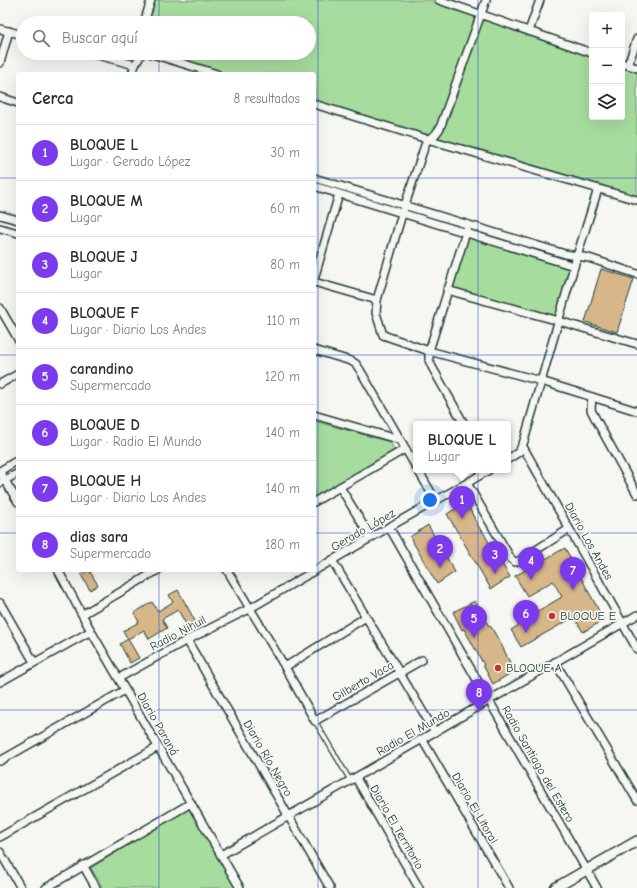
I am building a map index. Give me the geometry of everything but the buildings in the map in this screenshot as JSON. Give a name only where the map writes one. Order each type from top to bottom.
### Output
[{"type":"street","points":[[146,16],[151,0]]},
{"type":"street","points":[[439,0],[589,52]]},
{"type":"street","points":[[427,139],[433,137],[440,128],[486,0]]},
{"type":"street","points":[[529,31],[540,0]]},
{"type":"street","points":[[0,28],[16,33]]},
{"type":"street","points":[[0,63],[9,31]]},
{"type":"street","points":[[637,39],[625,64],[637,68]]},
{"type":"street","points":[[116,60],[135,65]]},
{"type":"street","points":[[133,72],[138,60]]},
{"type":"street","points":[[172,60],[211,72]]},
{"type":"street","points":[[0,97],[16,102]]},
{"type":"street","points":[[316,105],[427,139],[637,200]]},
{"type":"street","points":[[427,139],[402,214],[377,300],[376,313],[383,335],[429,351],[541,381],[637,411]]},
{"type":"street","points":[[316,179],[565,254],[577,256],[637,274]]},
{"type":"street","points":[[316,187],[574,266]]},
{"type":"street","points":[[511,457],[519,452],[522,444],[598,189]]},
{"type":"street","points":[[316,272],[339,194]]},
{"type":"street","points":[[0,216],[16,220]]},
{"type":"street","points":[[462,421],[432,367],[429,360],[429,351],[469,224]]},
{"type":"street","points":[[0,228],[16,232]]},
{"type":"street","points":[[316,283],[377,300]]},
{"type":"street","points":[[447,290],[637,344]]},
{"type":"street","points":[[0,308],[16,336]]},
{"type":"street","points":[[316,351],[351,361],[356,364],[413,462]]},
{"type":"street","points":[[0,384],[16,375]]},
{"type":"street","points":[[592,397],[591,410],[637,494]]},
{"type":"street","points":[[316,416],[400,440]]},
{"type":"street","name":"Diario Los Andes","points":[[522,444],[637,649]]},
{"type":"street","points":[[316,501],[405,449]]},
{"type":"street","points":[[16,461],[0,471],[2,482],[16,500]]},
{"type":"street","points":[[420,473],[436,501]]},
{"type":"street","name":"Gerado López","points":[[316,567],[332,560],[484,473]]},
{"type":"street","points":[[2,482],[16,474]]},
{"type":"street","points":[[467,483],[511,559],[515,562],[519,561],[569,529]]},
{"type":"street","points":[[340,487],[371,538]]},
{"type":"street","name":"Radio Santiago del Estero","points":[[389,527],[597,888]]},
{"type":"street","points":[[332,560],[435,732]]},
{"type":"street","name":"Diario Paraná","points":[[59,572],[91,631],[240,888]]},
{"type":"street","points":[[83,614],[155,572]]},
{"type":"street","points":[[228,572],[249,609],[285,666],[316,721]]},
{"type":"street","name":"Gerado López","points":[[249,609],[304,573]]},
{"type":"street","points":[[0,603],[34,662]]},
{"type":"street","name":"Radio Nihuil","points":[[119,678],[187,640],[249,609]]},
{"type":"street","name":"Radio El Mundo","points":[[221,855],[637,615]]},
{"type":"street","points":[[285,666],[366,617]]},
{"type":"street","points":[[0,682],[91,631]]},
{"type":"street","name":"Diario Río Negro","points":[[187,640],[330,888]]},
{"type":"street","name":"Gilberto Vaca","points":[[316,721],[422,660]]},
{"type":"street","points":[[555,662],[637,800]]},
{"type":"street","points":[[0,761],[125,690]]},
{"type":"street","name":"Diario El Litoral","points":[[422,739],[509,888]]},
{"type":"street","points":[[0,837],[158,747]]},
{"type":"street","name":"Diario El Territorio","points":[[353,779],[419,888]]},
{"type":"street","points":[[46,888],[191,803]]},
{"type":"street","points":[[555,888],[637,841]]},
{"type":"street","points":[[0,852],[21,888]]},
{"type":"street","points":[[83,865],[96,888]]},
{"type":"lane","points":[[316,721],[353,779]]},
{"type":"green space","points":[[151,0],[432,0],[589,53],[589,120],[625,120],[625,65],[637,69],[637,200],[316,104],[316,72],[212,72],[172,60],[316,60],[316,16],[147,16]]},
{"type":"green space","points":[[466,233],[574,266],[558,324],[447,290]]},
{"type":"green space","points":[[316,422],[390,442],[395,450],[316,496]]},
{"type":"green space","points":[[188,808],[236,888],[103,888],[91,868]]},
{"type":"place","name":"BLOQUE L","points":[[462,519]]},
{"type":"place","name":"BLOQUE M","points":[[440,568]]},
{"type":"place","name":"BLOQUE J","points":[[495,574]]},
{"type":"place","name":"BLOQUE F","points":[[531,580]]},
{"type":"place","name":"BLOQUE H","points":[[573,590]]},
{"type":"place","name":"BLOQUE E","points":[[552,616]]},
{"type":"place","name":"BLOQUE D","points":[[526,633]]},
{"type":"place","name":"carandino","points":[[474,638]]},
{"type":"place","name":"BLOQUE A","points":[[498,668]]},
{"type":"place","name":"dias sara","points":[[479,712]]}]
